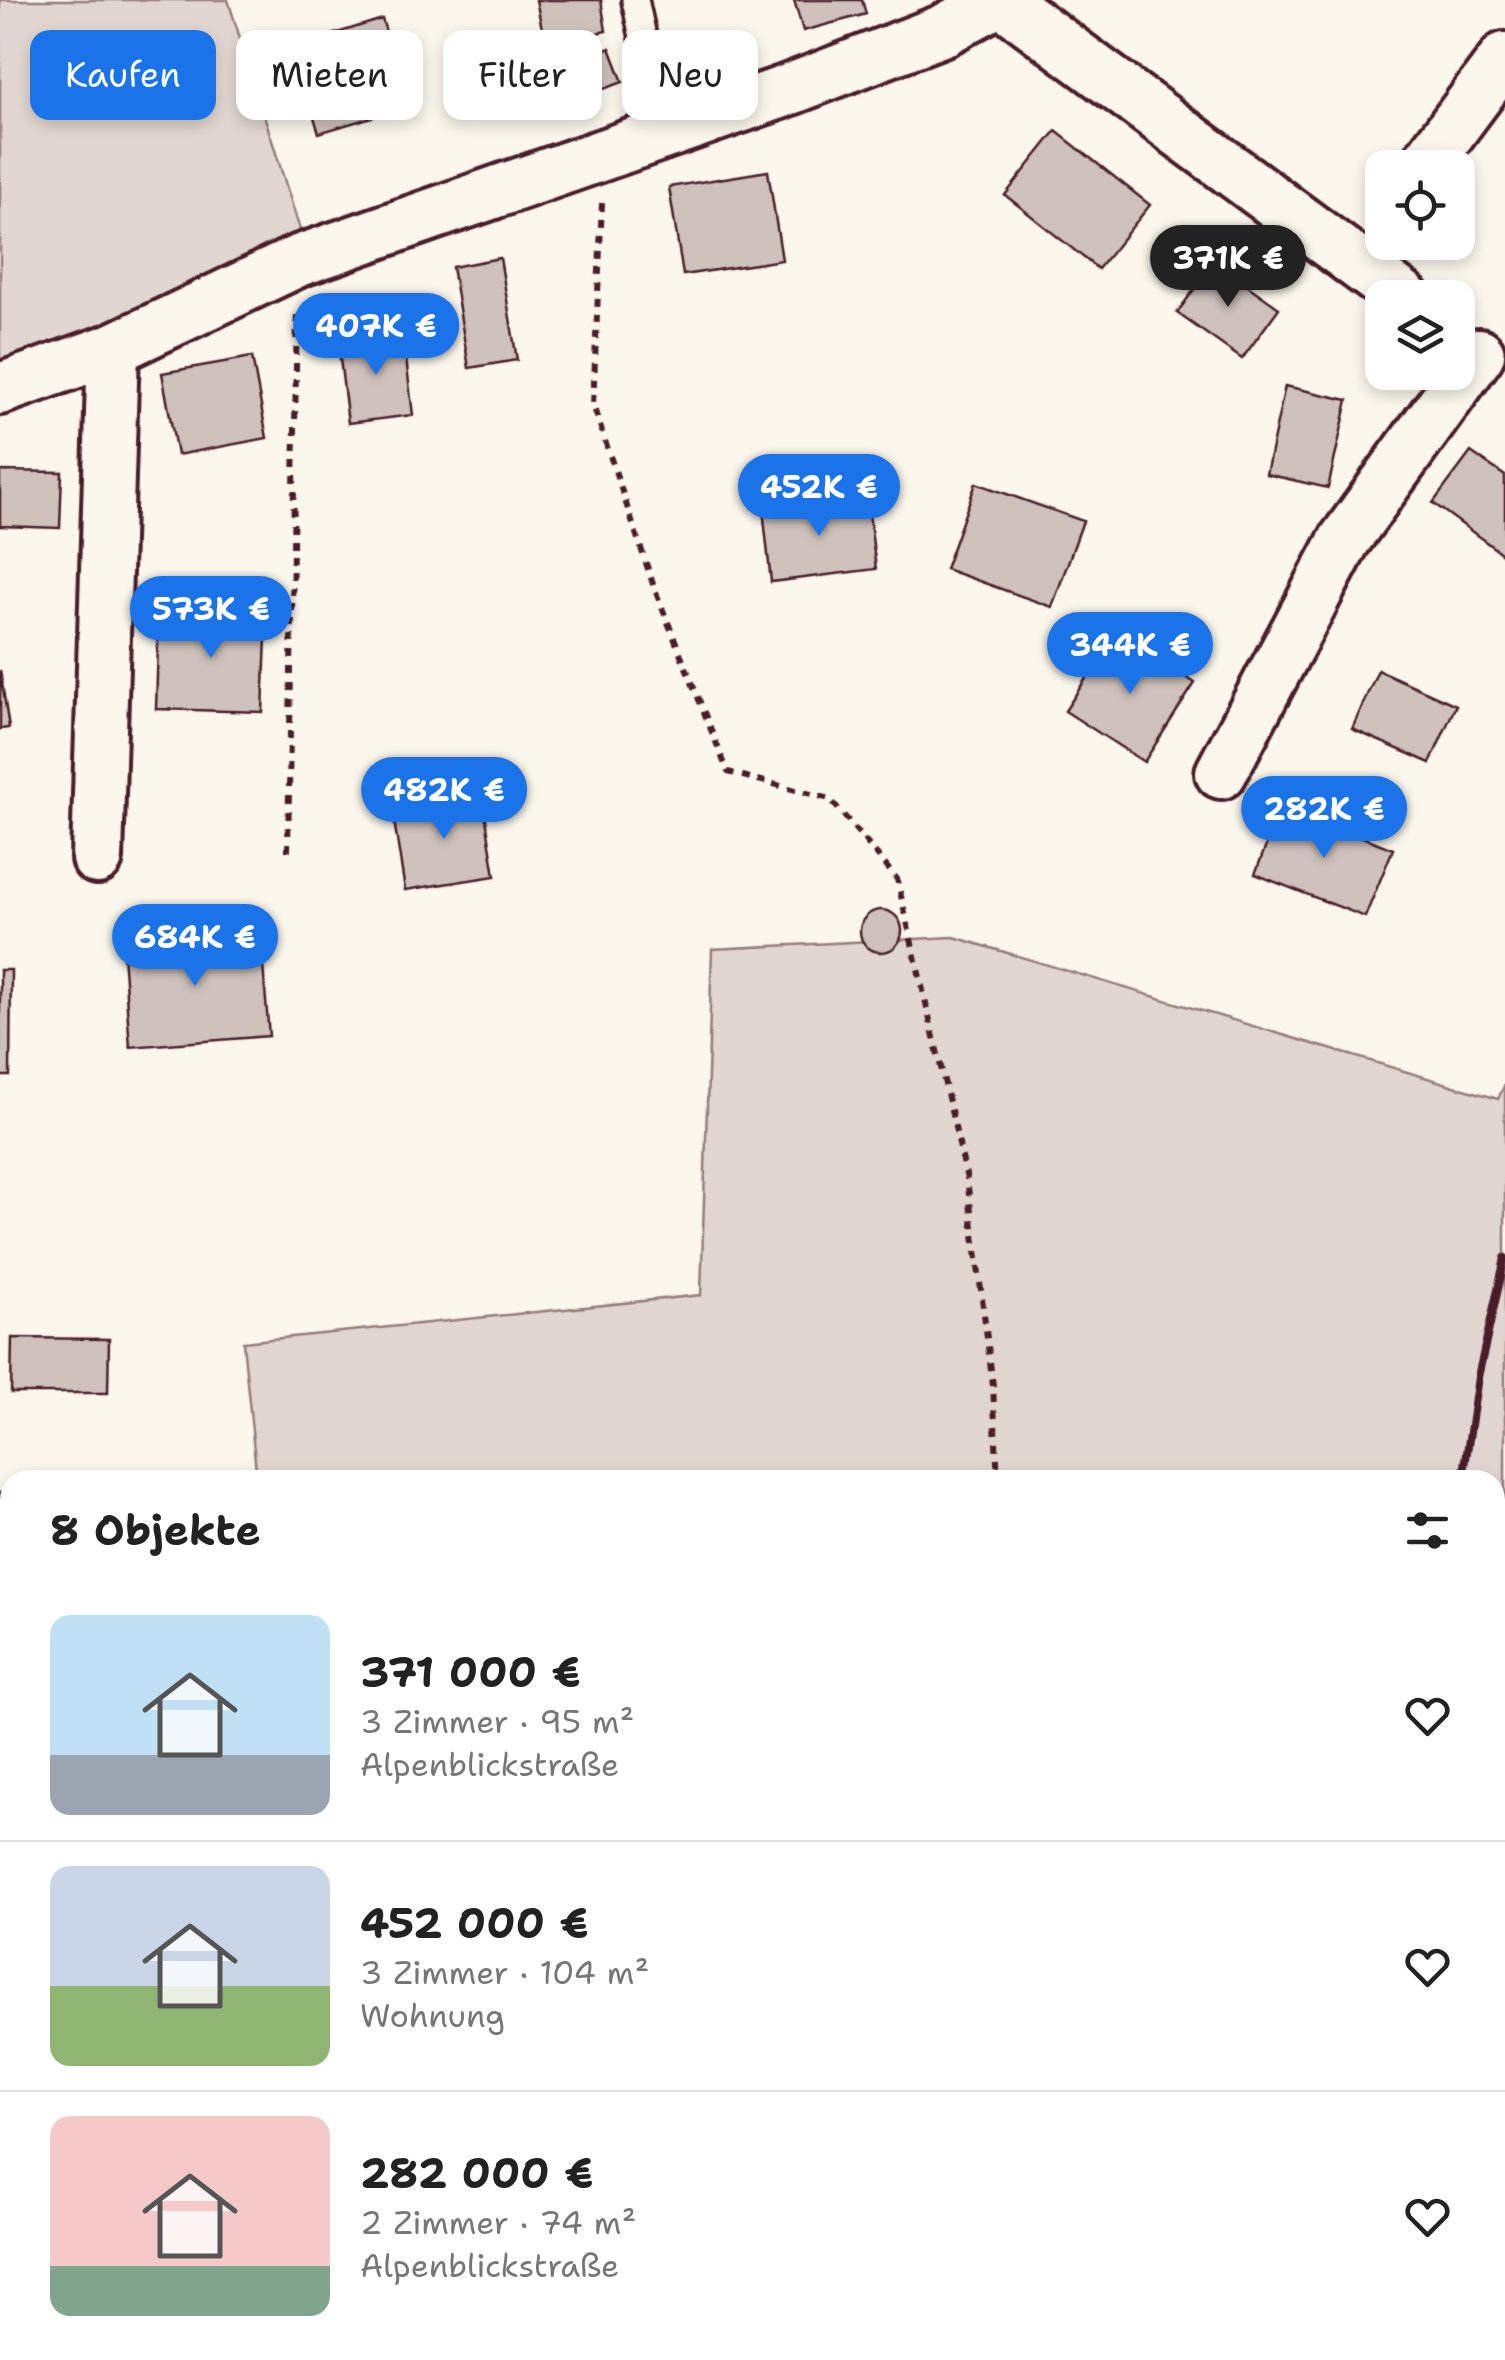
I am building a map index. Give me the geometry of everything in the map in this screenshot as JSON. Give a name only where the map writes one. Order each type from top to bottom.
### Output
[{"type":"street","points":[[0,389],[114,349],[298,261],[782,92],[944,30],[1000,0],[1392,273]]},
{"type":"street","points":[[1436,150],[1505,58]]},
{"type":"street","points":[[97,858],[114,349]]},
{"type":"street","points":[[1220,773],[1344,540],[1481,355]]},
{"type":"lane","points":[[635,0],[664,133]]},
{"type":"path","points":[[604,154],[594,405],[655,590],[728,772],[830,799],[897,878],[967,1180],[992,1386],[997,1470]]},
{"type":"path","points":[[288,851],[298,261]]},
{"type":"path","points":[[901,936],[910,935]]},
{"type":"shaded area","points":[[0,0],[228,0],[237,30],[236,120],[266,120],[301,233],[83,338],[0,363]]},
{"type":"shaded area","points":[[954,937],[1498,1099],[1505,1084],[1505,1470],[256,1470],[243,1342],[701,1295],[712,949]]},
{"type":"building","points":[[536,0],[601,0],[606,31],[542,30]]},
{"type":"building","points":[[794,0],[862,0],[866,14],[803,31]]},
{"type":"building","points":[[382,19],[385,30],[347,30]]},
{"type":"building","points":[[610,48],[622,82],[602,90],[602,51]]},
{"type":"building","points":[[315,120],[362,120],[319,133]]},
{"type":"building","points":[[1056,131],[1150,205],[1098,269],[1005,195]]},
{"type":"building","points":[[768,171],[782,260],[683,275],[669,187]]},
{"type":"building","points":[[500,258],[517,360],[469,368],[452,267]]},
{"type":"building","points":[[1214,262],[1279,308],[1242,359],[1177,313]]},
{"type":"building","points":[[403,334],[413,415],[348,423],[338,342]]},
{"type":"building","points":[[252,357],[267,438],[177,455],[162,373]]},
{"type":"building","points":[[1285,386],[1348,400],[1328,488],[1266,474]]},
{"type":"building","points":[[1471,452],[1505,476],[1505,556],[1433,503]]},
{"type":"building","points":[[0,471],[62,472],[60,528],[0,526]]},
{"type":"building","points":[[976,483],[1083,521],[1052,607],[945,569]]},
{"type":"building","points":[[867,497],[876,569],[771,582],[763,509]]},
{"type":"building","points":[[159,610],[267,613],[263,712],[156,709]]},
{"type":"building","points":[[1116,632],[1195,683],[1144,762],[1065,711]]},
{"type":"building","points":[[0,670],[9,728],[0,729]]},
{"type":"building","points":[[1378,670],[1456,705],[1430,763],[1352,729]]},
{"type":"building","points":[[482,793],[495,876],[405,890],[392,808]]},
{"type":"building","points":[[1282,805],[1393,849],[1365,917],[1255,874]]},
{"type":"building","points":[[881,910],[896,916],[902,931],[896,946],[881,952],[866,946],[860,931],[866,916]]},
{"type":"building","points":[[260,930],[269,1036],[130,1047],[122,941]]},
{"type":"building","points":[[0,970],[11,970],[10,1076],[0,1076]]},
{"type":"building","points":[[12,1338],[109,1339],[108,1393],[11,1393]]},
{"type":"railway","points":[[1464,1470],[1478,1377],[1505,1258]]}]
